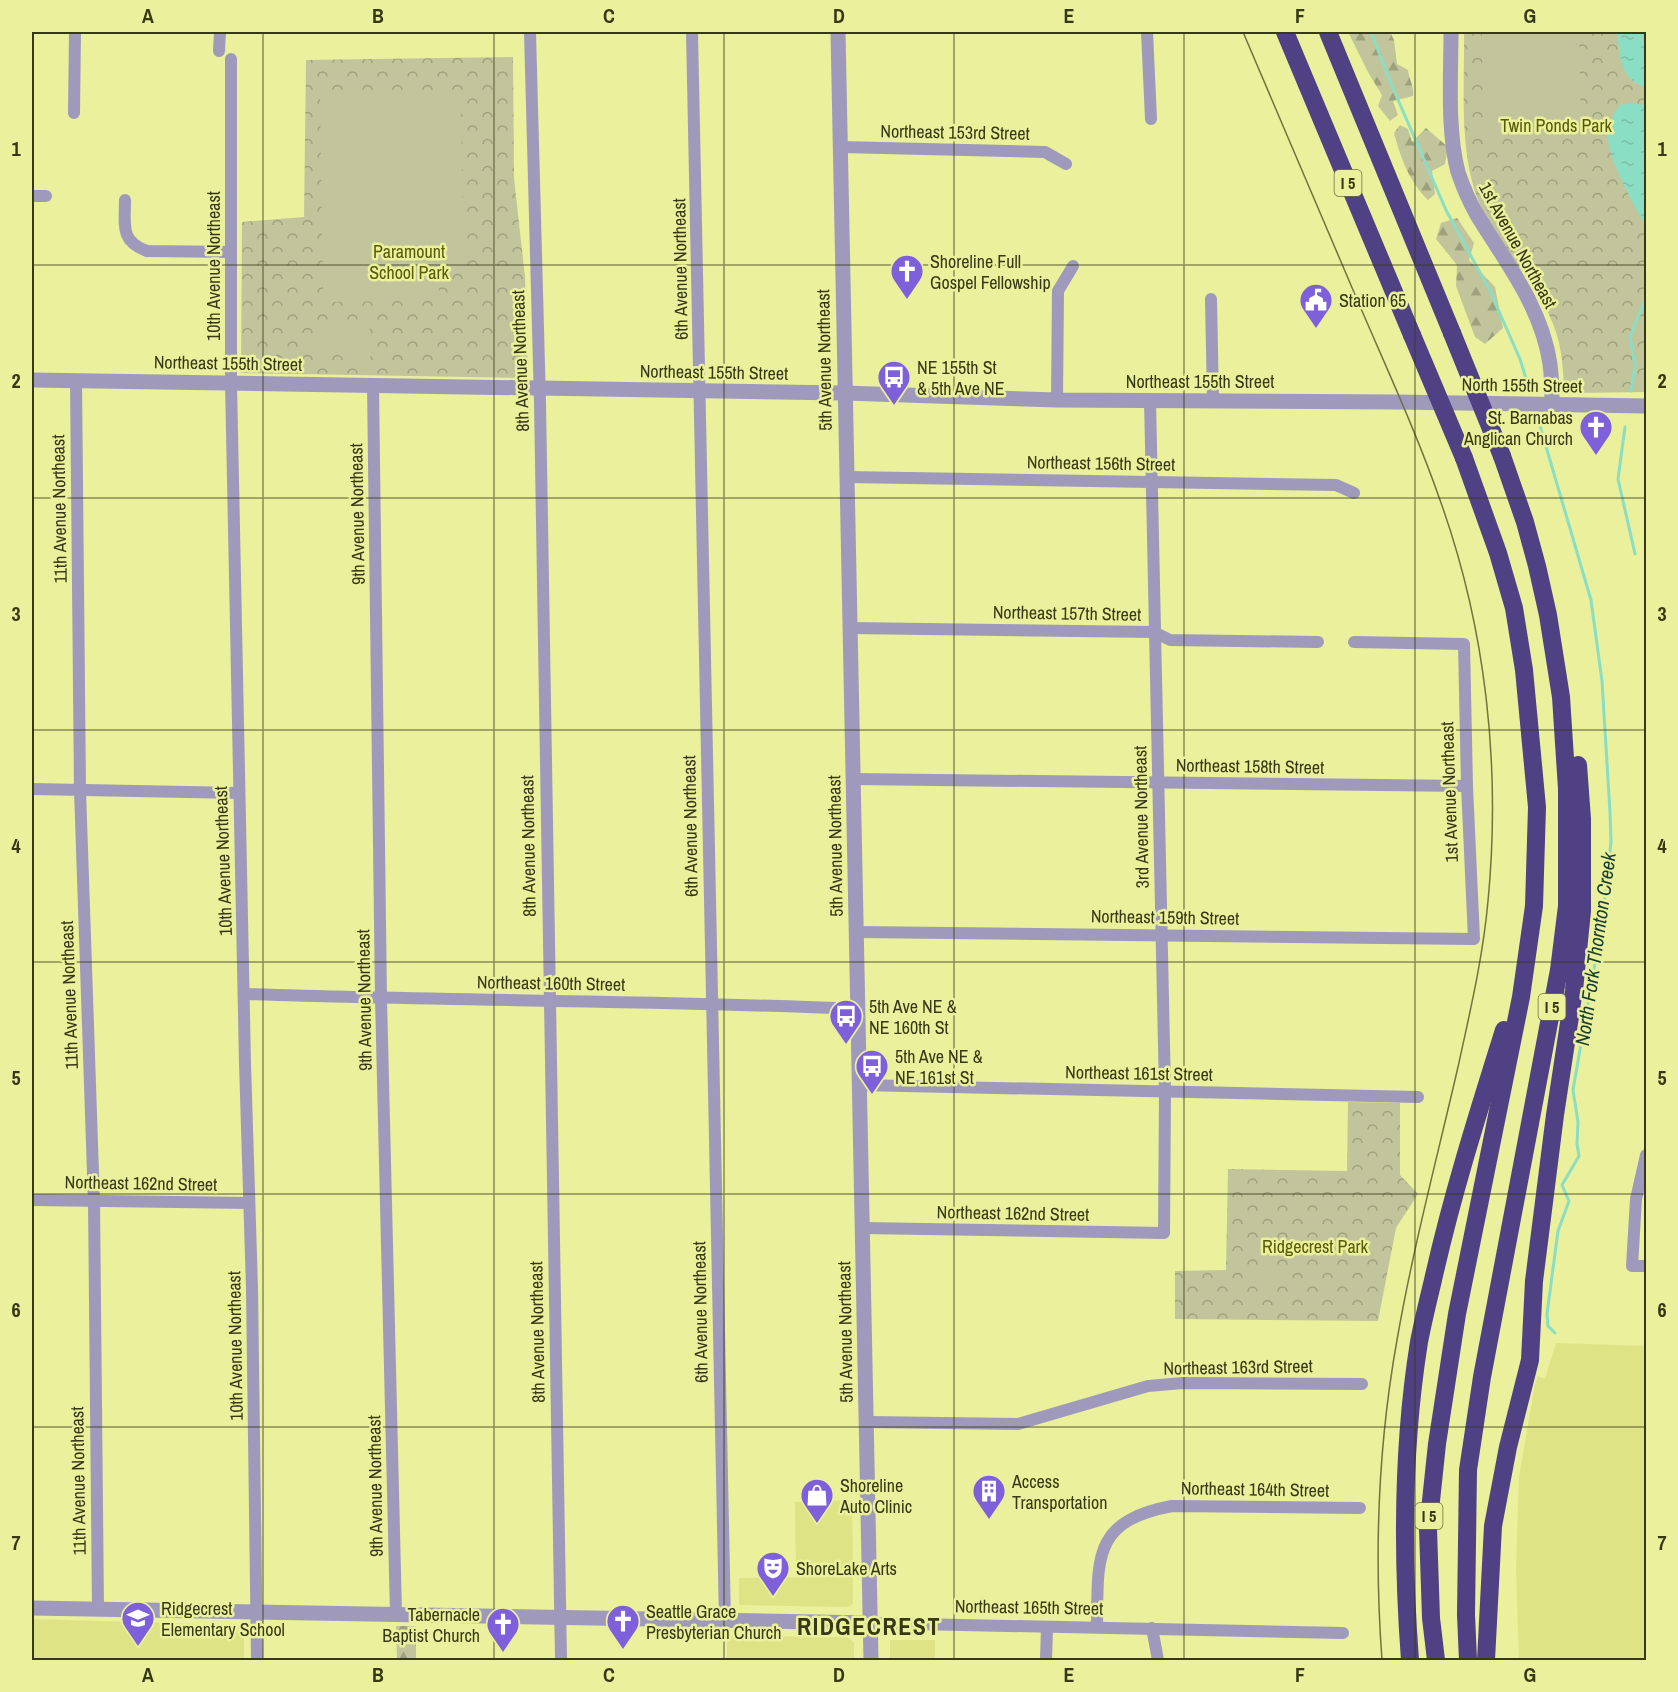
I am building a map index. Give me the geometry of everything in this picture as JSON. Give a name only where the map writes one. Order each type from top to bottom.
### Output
[{"type":"highway","name":"I 5","points":[[1285,32],[1464,458],[1498,553],[1514,608],[1524,670],[1537,807],[1534,906],[1521,997],[1457,1314],[1437,1444],[1428,1529],[1431,1618],[1436,1660]]},
{"type":"highway","name":"I 5","points":[[1329,32],[1502,456],[1525,522],[1537,566],[1548,615],[1561,697],[1567,789],[1567,906],[1559,970],[1482,1377],[1468,1470],[1466,1615],[1468,1660]]},
{"type":"highway","points":[[1486,1660],[1493,1526],[1503,1466],[1530,1360],[1534,1281],[1555,1115],[1575,990],[1582,911],[1582,819],[1575,727],[1561,697]]},
{"type":"highway","points":[[1410,1660],[1405,1587],[1404,1506],[1412,1390],[1420,1339],[1459,1174],[1527,954]]},
{"type":"street","points":[[74,113],[75,32]]},
{"type":"street","points":[[219,51],[220,32]]},
{"type":"street","name":"8th Avenue Northeast","points":[[530,32],[539,389],[561,1660]]},
{"type":"street","name":"6th Avenue Northeast","points":[[692,32],[701,391],[710,1003],[725,1621]]},
{"type":"street","name":"5th Avenue Northeast","points":[[837,32],[871,1660]]},
{"type":"street","points":[[1147,32],[1151,119]]},
{"type":"street","name":"1st Avenue Northeast","points":[[1451,32],[1453,130],[1458,170],[1477,216],[1536,313],[1551,365],[1552,406]]},
{"type":"street","name":"10th Avenue Northeast","points":[[231,59],[231,383],[239,793],[253,1302],[257,1660]]},
{"type":"street","name":"Northeast 153rd Street","points":[[840,147],[1045,152],[1066,164]]},
{"type":"street","points":[[32,196],[46,196]]},
{"type":"street","points":[[125,200],[125,228],[128,240],[136,247],[147,251],[231,252]]},
{"type":"street","points":[[1057,400],[1058,291],[1073,266]]},
{"type":"street","points":[[1211,299],[1213,400]]},
{"type":"street","name":"Northeast 155th Street","points":[[32,380],[844,393],[1057,400],[1396,402]]},
{"type":"street","name":"11th Avenue Northeast","points":[[76,380],[80,790],[94,1202],[98,1609]]},
{"type":"street","name":"9th Avenue Northeast","points":[[373,385],[381,998],[396,1614]]},
{"type":"street","name":"3rd Avenue Northeast","points":[[1150,400],[1165,1091],[1164,1233]]},
{"type":"street","name":"North 155th Street","points":[[1396,402],[1647,406]]},
{"type":"street","name":"Northeast 156th Street","points":[[846,477],[1336,485],[1354,493]]},
{"type":"street","name":"Northeast 157th Street","points":[[850,628],[1155,632],[1170,640],[1318,642]]},
{"type":"street","name":"1st Avenue Northeast","points":[[1354,642],[1464,644],[1467,786],[1474,939]]},
{"type":"street","name":"Northeast 158th Street","points":[[853,779],[1467,786]]},
{"type":"street","points":[[32,789],[239,793]]},
{"type":"street","name":"Northeast 159th Street","points":[[856,932],[1474,939]]},
{"type":"street","name":"Northeast 160th Street","points":[[245,994],[857,1008]]},
{"type":"street","name":"Northeast 161st Street","points":[[859,1085],[1418,1097]]},
{"type":"street","points":[[1647,1155],[1636,1199],[1632,1266],[1647,1266]]},
{"type":"street","name":"Northeast 162nd Street","points":[[32,1200],[249,1203]]},
{"type":"street","name":"Northeast 162nd Street","points":[[862,1228],[1164,1233]]},
{"type":"street","name":"Northeast 163rd Street","points":[[867,1422],[1018,1424],[1148,1386],[1183,1383],[1362,1384]]},
{"type":"street","name":"Northeast 164th Street","points":[[1097,1627],[1098,1572],[1105,1545],[1117,1528],[1137,1515],[1172,1506],[1360,1508]]},
{"type":"street","name":"Northeast 165th Street","points":[[32,1608],[1343,1633]]},
{"type":"street","points":[[1046,1660],[1047,1628]]},
{"type":"street","points":[[1152,1628],[1158,1660]]},
{"type":"shaded area","points":[[1556,1343],[1646,1346],[1646,1660],[1519,1660],[1516,1570],[1519,1477],[1535,1384],[1538,1376],[1545,1379]]},
{"type":"shaded area","points":[[852,1500],[853,1604],[847,1607],[739,1605],[739,1578],[829,1577],[828,1563],[796,1563],[795,1502]]},
{"type":"shaded area","name":"Ridgecrest Elementary School","points":[[32,1619],[237,1625],[244,1633],[244,1660],[32,1660]]},
{"type":"shaded area","points":[[727,1636],[847,1637],[854,1642],[854,1660],[727,1660]]},
{"type":"shaded area","points":[[890,1640],[935,1640],[935,1660],[890,1660]]},
{"type":"green space","points":[[1348,32],[1390,32],[1394,40],[1397,64],[1408,70],[1413,96],[1393,101],[1398,115],[1390,121],[1378,106],[1382,95]]},
{"type":"green space","name":"Twin Ponds Park","points":[[1464,32],[1646,32],[1646,392],[1575,393],[1564,384],[1562,358],[1554,325],[1536,292],[1493,229],[1475,193],[1466,148],[1464,124]]},
{"type":"green space","points":[[1482,32],[1579,32],[1581,137],[1483,138]]},
{"type":"green space","name":"Paramount School Park","points":[[513,57],[514,178],[525,277],[528,378],[241,373],[242,222],[304,217],[306,60]]},
{"type":"green space","points":[[454,90],[461,96],[463,254],[450,260],[442,272],[439,286],[441,300],[332,302],[323,294],[320,96]]},
{"type":"green space","points":[[1400,125],[1408,129],[1412,142],[1426,128],[1448,147],[1445,164],[1432,171],[1435,194],[1428,200],[1416,185],[1403,161],[1394,133]]},
{"type":"green space","points":[[1457,218],[1474,243],[1469,260],[1495,287],[1503,328],[1485,344],[1475,337],[1456,286],[1457,265],[1436,239],[1441,223]]},
{"type":"green space","points":[[369,323],[370,367],[366,369],[328,350],[321,351],[320,354],[311,347],[314,328]]},
{"type":"green space","name":"Ridgecrest Park","points":[[1348,1102],[1400,1103],[1400,1175],[1418,1194],[1396,1228],[1378,1321],[1175,1319],[1175,1271],[1226,1270],[1228,1169],[1347,1171]]},
{"type":"green space","points":[[1260,1266],[1288,1266],[1287,1286],[1260,1286]]},
{"type":"green space","points":[[396,1626],[416,1626],[416,1660],[397,1660]]},
{"type":"water","points":[[1617,32],[1646,32],[1646,87],[1637,84],[1626,73]]},
{"type":"water","points":[[1629,103],[1646,105],[1646,227],[1622,182],[1609,145],[1608,132],[1613,115],[1620,105]]},
{"type":"waterway","points":[[1371,32],[1446,210],[1490,291],[1520,359],[1528,385]]},
{"type":"waterway","name":"North Fork Thornton Creek","points":[[1631,391],[1635,366],[1630,337],[1646,297]]},
{"type":"waterway","name":"North Fork Thornton Creek","points":[[1540,426],[1591,600],[1602,681],[1611,842],[1602,923],[1573,1090],[1578,1122],[1579,1156],[1562,1185],[1569,1201],[1558,1231],[1547,1314],[1548,1326],[1555,1333]]},
{"type":"waterway","name":"North Fork Thornton Creek","points":[[1625,427],[1618,479],[1635,554]]},
{"type":"tram line","points":[[1243,32],[1422,451],[1440,500],[1469,598],[1479,648],[1491,749],[1492,850],[1483,943],[1458,1067],[1410,1271],[1397,1340],[1386,1420],[1378,1540],[1382,1660]]},
{"type":"place","name":"Shoreline Full Gospel Fellowship","points":[[907,300]]},
{"type":"place","name":"Station 65","points":[[1316,329]]},
{"type":"place","name":"NE 155th St & 5th Ave NE","points":[[894,406]]},
{"type":"place","name":"St. Barnabas Anglican Church","points":[[1596,456]]},
{"type":"place","name":"5th Ave NE & NE 160th St","points":[[846,1045]]},
{"type":"place","name":"5th Ave NE & NE 161st St","points":[[872,1095]]},
{"type":"place","name":"Access Transportation","points":[[989,1520]]},
{"type":"place","name":"Shoreline Auto Clinic","points":[[817,1524]]},
{"type":"place","name":"ShoreLake Arts","points":[[773,1597]]},
{"type":"place","name":"Ridgecrest Elementary School","points":[[138,1647]]},
{"type":"place","name":"Seattle Grace Presbyterian Church","points":[[623,1650]]},
{"type":"place","name":"Tabernacle Baptist Church","points":[[503,1653]]},
{"type":"district","name":"RIDGECREST","points":[[869,1626]]}]
